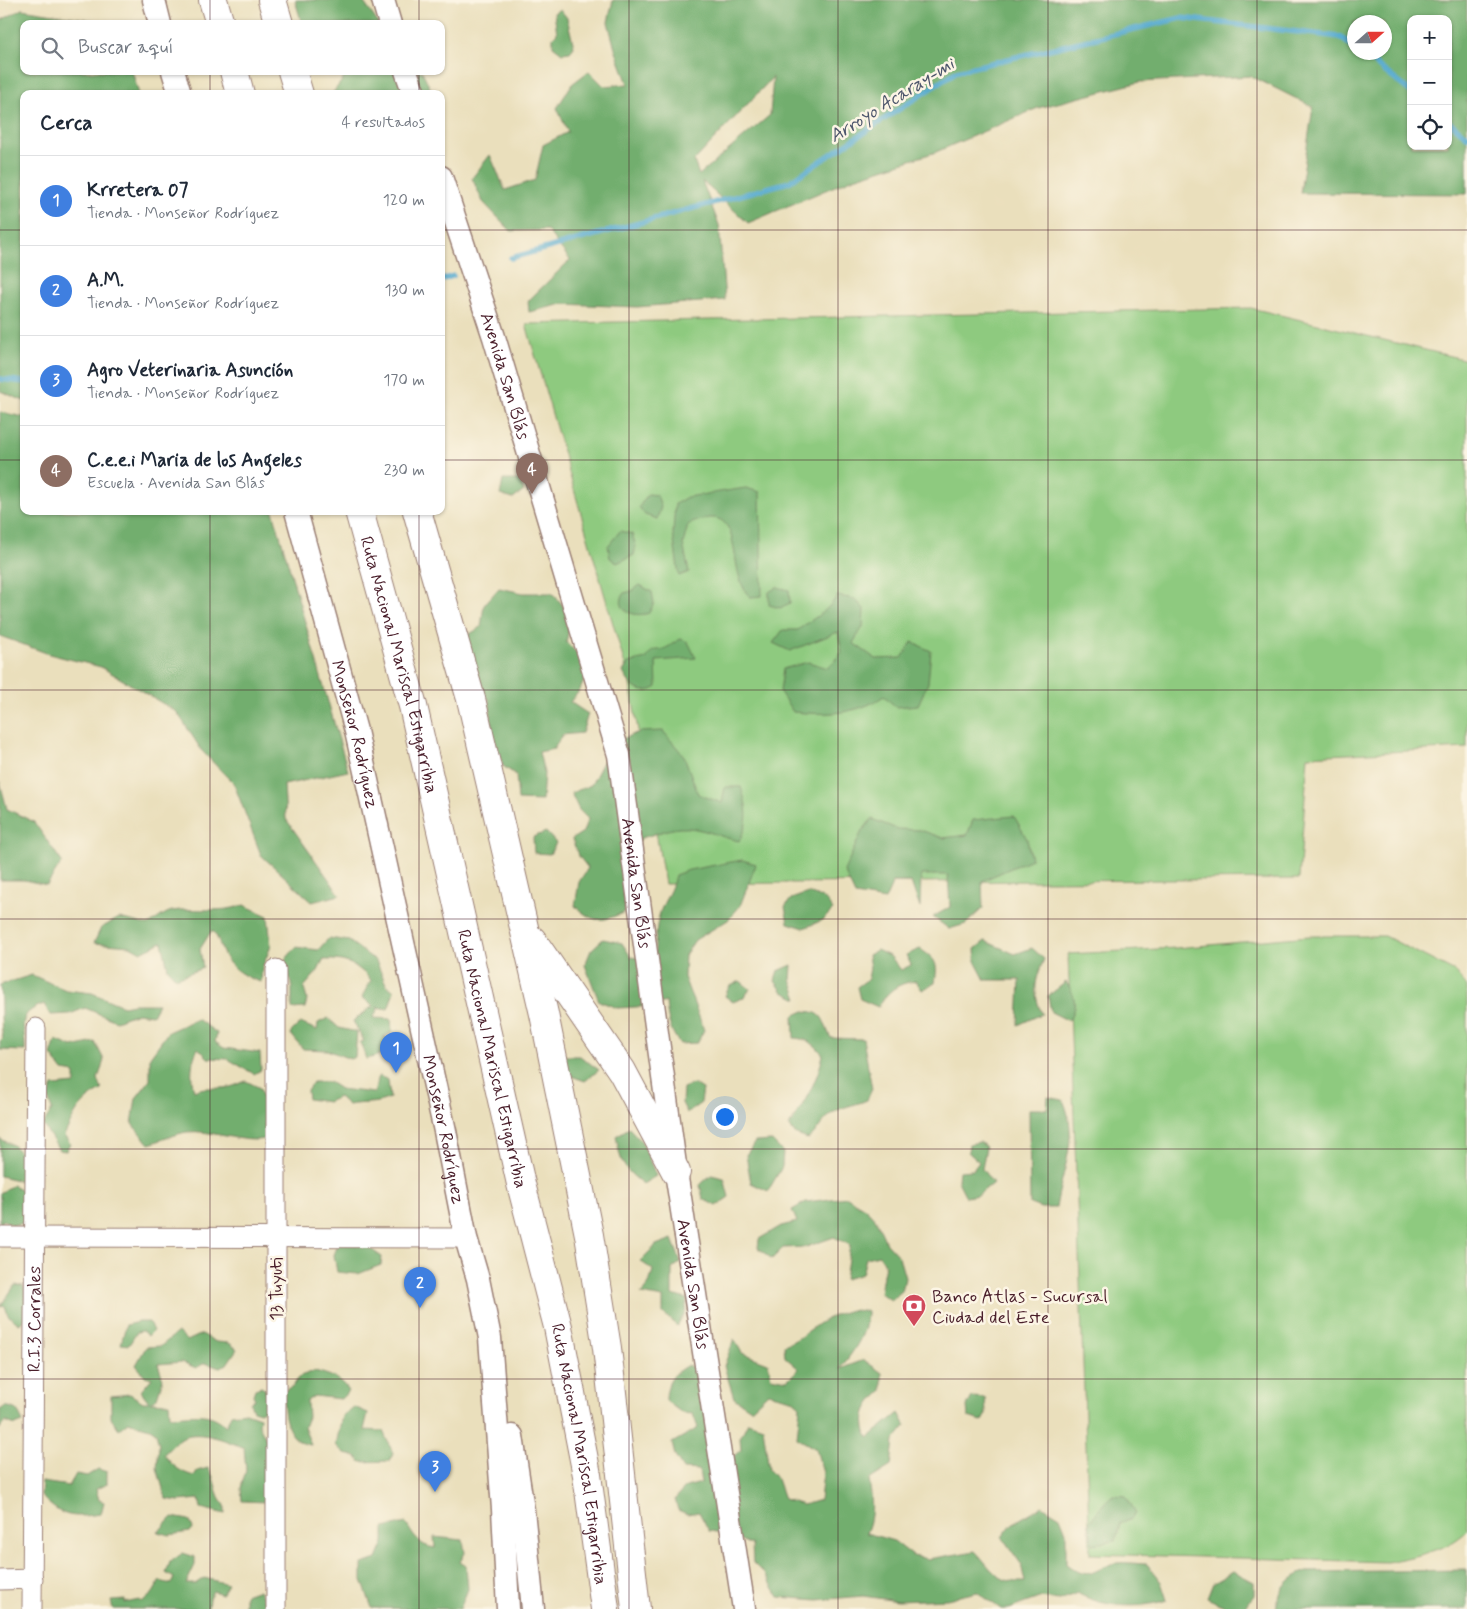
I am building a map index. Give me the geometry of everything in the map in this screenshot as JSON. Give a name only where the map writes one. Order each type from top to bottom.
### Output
[{"type":"highway","points":[[213,0],[219,20]]},
{"type":"highway","points":[[272,0],[278,20]]},
{"type":"highway","points":[[235,75],[239,90]]},
{"type":"highway","points":[[293,75],[298,90]]},
{"type":"highway","name":"Ruta Nacional Mariscal Estigarribia","points":[[361,515],[413,706],[520,1184],[558,1327],[587,1474],[605,1609]]},
{"type":"highway","name":"Ruta Nacional Mariscal Estigarribia","points":[[418,515],[471,699],[522,926],[544,1014],[589,1235],[607,1348],[636,1609]]},
{"type":"highway","points":[[522,926],[622,1071],[676,1172]]},
{"type":"street","points":[[154,0],[159,20]]},
{"type":"street","points":[[383,0],[389,20]]},
{"type":"street","points":[[175,75],[179,90]]},
{"type":"street","points":[[407,75],[413,90]]},
{"type":"street","name":"Avenida San Blás","points":[[445,189],[494,336],[620,756],[676,1172],[744,1609]]},
{"type":"street","name":"Monseñor Rodríguez","points":[[297,515],[356,731],[445,1131],[466,1238],[478,1279],[492,1350],[508,1609]]},
{"type":"street","name":"13 Tuyuti","points":[[276,969],[276,1609]]},
{"type":"street","name":"R.I.3 Corrales","points":[[32,1609],[36,1028]]},
{"type":"street","points":[[0,1237],[466,1238]]},
{"type":"street","points":[[492,1350],[505,1394],[523,1510],[533,1609]]},
{"type":"street","points":[[0,1580],[32,1579]]},
{"type":"green space","points":[[295,0],[362,0],[376,20],[301,20]]},
{"type":"green space","points":[[613,0],[1467,0],[1467,194],[1300,193],[1313,107],[1251,76],[1140,82],[1038,108],[936,152],[854,178],[748,223],[702,181],[719,225],[725,300],[637,307],[563,304],[529,312],[528,301],[570,260],[547,230],[511,231],[483,202],[472,178],[490,155],[505,190],[535,180],[543,145],[568,132],[557,108],[572,84],[589,71],[604,86],[628,84],[615,49],[608,22]],"holes":[[[773,77],[770,115],[699,175],[694,161]]]},
{"type":"green space","points":[[22,9],[92,20],[20,20],[20,75],[133,75],[138,90],[20,90],[20,399],[0,391],[0,21]]},
{"type":"green space","points":[[560,9],[567,18],[574,47],[570,52],[562,53],[553,46],[553,37],[557,33],[554,13]]},
{"type":"green space","points":[[345,75],[424,75],[431,90],[335,90]]},
{"type":"green space","points":[[1251,308],[1467,360],[1467,748],[1308,756],[1299,879],[665,884],[629,679],[526,324]]},
{"type":"green space","points":[[0,412],[20,416],[20,515],[274,515],[348,771],[284,785],[286,819],[340,895],[312,902],[261,855],[234,784],[202,751],[177,712],[101,667],[49,654],[0,636]]},
{"type":"green space","points":[[503,480],[519,480],[524,491],[513,499],[500,495]]},
{"type":"green space","points":[[746,488],[760,492],[762,596],[750,597],[742,585],[728,527],[720,520],[707,518],[688,525],[683,544],[689,572],[679,576],[673,533],[675,504],[687,497]]},
{"type":"green space","points":[[648,494],[657,495],[661,507],[657,519],[645,515],[639,507]]},
{"type":"green space","points":[[620,531],[632,534],[636,546],[634,555],[617,563],[610,558],[608,546]]},
{"type":"green space","points":[[640,585],[652,592],[654,603],[649,613],[632,614],[624,609],[622,599],[624,593],[632,591]]},
{"type":"green space","points":[[777,587],[789,590],[790,603],[780,608],[769,605],[769,592]]},
{"type":"green space","points":[[499,588],[523,593],[552,593],[566,610],[569,626],[566,642],[580,656],[586,676],[580,690],[570,702],[588,714],[582,733],[562,735],[554,749],[539,752],[544,773],[542,801],[518,800],[516,775],[503,766],[493,733],[489,699],[474,690],[465,637],[481,627],[484,605]]},
{"type":"green space","points":[[837,596],[855,599],[864,609],[863,627],[853,643],[876,659],[902,658],[912,642],[931,651],[928,683],[918,705],[896,707],[884,696],[863,707],[852,710],[829,713],[793,712],[780,692],[783,669],[808,662],[828,668],[842,652],[838,632],[790,651],[773,643],[783,630],[798,630],[819,615]]},
{"type":"green space","points":[[681,639],[688,642],[696,658],[656,661],[657,687],[652,690],[641,691],[629,682],[623,672],[628,663],[646,659],[653,651],[666,648]]},
{"type":"green space","points":[[663,731],[684,756],[698,794],[722,803],[725,787],[741,787],[747,814],[743,834],[739,841],[702,830],[679,828],[641,838],[624,873],[625,912],[598,920],[588,916],[575,906],[579,882],[588,868],[578,855],[572,839],[583,832],[588,819],[579,810],[571,793],[591,785],[603,762],[622,739],[639,732]]},
{"type":"green space","points":[[0,782],[7,809],[34,822],[62,862],[47,885],[24,880],[0,880]]},
{"type":"green space","points":[[1014,816],[1027,839],[1031,859],[982,881],[983,908],[966,924],[949,929],[933,917],[950,907],[948,875],[921,875],[920,908],[911,882],[893,882],[885,900],[855,895],[844,871],[862,831],[872,819],[897,829],[920,830],[943,838],[967,835],[973,820]]},
{"type":"green space","points":[[546,832],[556,843],[550,854],[534,853],[533,837]]},
{"type":"green space","points":[[742,860],[756,864],[740,906],[728,920],[695,940],[685,955],[684,977],[704,1030],[697,1043],[680,1044],[670,1024],[666,1002],[653,1006],[617,1008],[599,1001],[585,965],[591,950],[603,939],[622,943],[631,957],[654,960],[658,918],[672,887],[675,875],[689,870]]},
{"type":"green space","points":[[808,893],[825,899],[833,910],[823,920],[804,928],[788,923],[785,907],[791,899]]},
{"type":"green space","points":[[244,905],[268,916],[271,946],[262,968],[261,982],[250,978],[231,965],[212,930],[200,949],[203,968],[176,978],[168,969],[162,942],[141,952],[130,946],[94,943],[101,928],[119,918],[148,925],[172,911],[217,910]]},
{"type":"green space","points":[[1309,936],[1385,936],[1455,972],[1467,986],[1467,1531],[1450,1544],[1430,1552],[1387,1562],[1090,1554],[1068,954],[1176,948]]},
{"type":"green space","points":[[329,938],[349,941],[376,961],[386,984],[394,991],[388,1009],[377,1007],[379,1008],[373,1018],[391,1019],[392,1032],[383,1037],[399,1040],[400,1049],[391,1050],[366,1059],[360,1042],[364,1041],[353,1021],[373,1006],[362,997],[371,980],[350,964],[338,960],[323,960],[318,971],[304,987],[307,1000],[305,1008],[292,1009],[292,987],[285,960],[296,947],[318,950]]},
{"type":"green space","points":[[985,941],[1015,954],[1032,948],[1044,959],[1036,986],[1037,999],[1042,1014],[1018,1025],[1020,980],[985,980],[976,963],[975,949]]},
{"type":"green space","points":[[920,949],[930,956],[935,963],[935,983],[922,990],[916,981],[898,986],[885,996],[878,1007],[860,999],[857,987],[868,979],[870,968],[868,955],[877,950],[891,957],[901,970],[911,965],[906,955]]},
{"type":"green space","points":[[792,965],[791,980],[798,999],[783,992],[775,981],[778,971]]},
{"type":"green space","points":[[32,975],[66,990],[92,993],[123,1006],[158,1004],[152,1015],[137,1013],[116,1021],[85,1008],[70,1014],[50,1015],[44,1004],[29,1012],[25,1017],[25,1051],[0,1050],[0,1041],[3,1038],[0,985]]},
{"type":"green space","points":[[740,981],[750,989],[743,998],[733,1002],[725,996],[729,987]]},
{"type":"green space","points":[[1066,982],[1072,992],[1074,1001],[1069,1021],[1051,1012],[1048,996]]},
{"type":"green space","points":[[804,1011],[816,1013],[822,1018],[831,1038],[863,1039],[872,1089],[867,1100],[831,1114],[808,1139],[796,1135],[789,1126],[810,1092],[818,1074],[823,1055],[811,1043],[794,1038],[793,1016]]},
{"type":"green space","points":[[328,1018],[339,1028],[357,1032],[355,1057],[350,1059],[327,1050],[303,1049],[290,1033],[300,1023],[317,1030],[318,1023]]},
{"type":"green space","points":[[197,1019],[217,1033],[215,1042],[224,1048],[260,1053],[261,1070],[254,1074],[228,1059],[208,1058],[198,1048],[192,1069],[194,1091],[205,1088],[234,1086],[246,1081],[260,1088],[264,1103],[265,1139],[247,1140],[206,1133],[187,1132],[149,1144],[132,1124],[136,1098],[150,1080],[150,1057],[168,1032]]},
{"type":"green space","points":[[56,1040],[72,1047],[95,1042],[104,1060],[98,1079],[102,1090],[94,1094],[78,1109],[64,1136],[70,1143],[66,1151],[59,1150],[43,1125],[52,1110],[48,1097],[53,1086],[75,1084],[75,1073],[63,1071],[51,1055]]},
{"type":"green space","points":[[564,1056],[580,1056],[599,1070],[585,1081],[563,1073]]},
{"type":"green space","points":[[379,1076],[388,1080],[390,1098],[385,1100],[348,1105],[339,1097],[328,1102],[308,1099],[307,1091],[313,1082],[329,1082],[340,1089],[374,1093]]},
{"type":"green space","points":[[693,1084],[703,1089],[701,1103],[687,1113],[682,1103],[683,1088]]},
{"type":"green space","points":[[1048,1097],[1063,1100],[1070,1127],[1068,1154],[1056,1208],[1042,1208],[1030,1204],[1029,1109],[1047,1109]]},
{"type":"green space","points":[[629,1128],[642,1142],[656,1176],[643,1184],[626,1168],[619,1152],[616,1136]]},
{"type":"green space","points":[[0,1139],[13,1145],[26,1158],[26,1182],[0,1176]]},
{"type":"green space","points":[[772,1141],[783,1152],[782,1167],[768,1191],[751,1183],[746,1155],[755,1142]]},
{"type":"green space","points":[[980,1142],[986,1147],[982,1169],[993,1183],[978,1195],[966,1197],[958,1181],[959,1171],[973,1170],[979,1162],[968,1152],[969,1144]]},
{"type":"green space","points":[[711,1175],[724,1178],[729,1197],[716,1206],[703,1199],[700,1185]]},
{"type":"green space","points":[[13,1185],[27,1193],[35,1205],[23,1223],[13,1225],[3,1220],[0,1227],[0,1193]]},
{"type":"green space","points":[[847,1197],[866,1209],[876,1220],[886,1243],[899,1257],[905,1278],[902,1291],[891,1300],[880,1293],[885,1264],[879,1255],[866,1258],[862,1274],[845,1279],[850,1245],[834,1237],[806,1247],[783,1248],[772,1259],[758,1248],[759,1239],[781,1226],[797,1222],[792,1210],[806,1202]]},
{"type":"green space","points":[[672,1239],[681,1262],[672,1269],[672,1295],[687,1299],[685,1313],[677,1326],[663,1313],[663,1298],[641,1294],[649,1284],[653,1270],[640,1261],[656,1245]]},
{"type":"green space","points":[[338,1244],[365,1245],[382,1257],[381,1265],[358,1274],[337,1272],[334,1255]]},
{"type":"green space","points":[[15,1285],[23,1286],[29,1300],[27,1318],[19,1324],[8,1315],[5,1306],[0,1307]]},
{"type":"green space","points":[[851,1310],[867,1311],[865,1328],[859,1342],[840,1369],[864,1360],[882,1373],[882,1391],[868,1406],[866,1412],[865,1424],[868,1438],[899,1413],[906,1426],[894,1441],[891,1466],[869,1480],[872,1507],[866,1533],[894,1541],[913,1556],[928,1559],[975,1551],[1001,1578],[1015,1582],[1025,1582],[1021,1564],[1002,1537],[1012,1524],[1042,1506],[1060,1517],[1066,1532],[1066,1564],[1085,1574],[1116,1563],[1147,1564],[1161,1582],[1167,1600],[1145,1605],[1122,1606],[1099,1602],[1077,1593],[1060,1600],[1039,1598],[1009,1609],[1001,1609],[977,1592],[947,1599],[898,1601],[863,1596],[818,1600],[779,1597],[767,1577],[753,1563],[752,1545],[724,1533],[709,1531],[699,1512],[687,1514],[678,1510],[675,1499],[686,1487],[701,1483],[699,1470],[683,1469],[675,1456],[672,1443],[698,1428],[693,1414],[682,1413],[666,1401],[667,1389],[671,1380],[688,1365],[697,1371],[729,1460],[741,1450],[740,1438],[748,1422],[763,1427],[769,1470],[777,1479],[784,1499],[803,1505],[820,1500],[823,1473],[816,1449],[797,1438],[800,1406],[792,1399],[768,1393],[751,1409],[734,1398],[724,1366],[734,1339],[742,1353],[768,1363],[771,1377],[787,1380],[799,1369],[785,1357],[784,1345],[826,1319]]},
{"type":"green space","points":[[149,1322],[153,1331],[148,1336],[142,1331],[137,1332],[129,1345],[121,1344],[126,1325]]},
{"type":"green space","points":[[178,1332],[187,1341],[202,1334],[216,1342],[229,1343],[237,1349],[227,1364],[220,1368],[205,1363],[196,1368],[182,1362],[158,1364],[163,1379],[157,1398],[150,1402],[169,1403],[170,1416],[207,1416],[220,1421],[226,1426],[231,1414],[246,1412],[260,1417],[259,1425],[268,1443],[267,1502],[242,1501],[241,1488],[246,1470],[244,1448],[216,1437],[200,1435],[183,1437],[164,1454],[177,1468],[194,1476],[197,1471],[208,1468],[219,1497],[225,1505],[225,1514],[201,1508],[199,1499],[179,1501],[166,1499],[157,1468],[159,1446],[156,1432],[150,1428],[128,1422],[119,1429],[111,1418],[111,1396],[130,1394],[143,1402],[149,1402],[141,1391],[152,1378],[145,1376],[136,1365],[146,1347],[161,1346]]},
{"type":"green space","points":[[315,1371],[334,1378],[349,1391],[341,1399],[314,1396],[307,1401],[308,1417],[304,1427],[311,1445],[296,1439],[291,1432],[285,1416],[284,1398],[285,1390],[293,1386],[300,1376]]},
{"type":"green space","points":[[261,1387],[266,1390],[266,1409],[260,1412],[253,1410],[250,1403],[255,1399],[253,1395],[255,1389]]},
{"type":"green space","points":[[972,1397],[985,1398],[986,1414],[982,1421],[968,1417],[967,1406]]},
{"type":"green space","points":[[6,1406],[17,1410],[23,1422],[15,1425],[5,1421],[0,1429],[0,1410]]},
{"type":"green space","points":[[354,1407],[368,1413],[364,1430],[383,1431],[393,1453],[390,1461],[361,1462],[356,1456],[344,1454],[336,1445],[342,1416]]},
{"type":"green space","points":[[98,1469],[107,1472],[107,1484],[96,1489],[99,1500],[104,1502],[101,1514],[68,1515],[55,1509],[41,1496],[42,1482],[69,1486],[76,1474],[87,1476]]},
{"type":"green space","points":[[1113,1495],[1126,1496],[1136,1513],[1130,1519],[1120,1523],[1116,1541],[1092,1544],[1089,1522]]},
{"type":"green space","points":[[172,1517],[189,1520],[193,1528],[190,1532],[169,1535],[158,1532]]},
{"type":"green space","points":[[406,1523],[417,1540],[429,1547],[435,1548],[434,1537],[463,1540],[465,1553],[460,1562],[466,1566],[468,1589],[460,1609],[372,1608],[362,1580],[362,1564],[377,1559],[384,1542],[384,1528]]},
{"type":"green space","points":[[183,1553],[195,1557],[195,1565],[186,1584],[195,1584],[204,1578],[228,1584],[222,1594],[213,1591],[209,1598],[208,1609],[113,1609],[111,1601],[125,1600],[125,1603],[139,1600],[143,1602],[153,1593],[160,1581],[171,1584],[174,1578],[166,1573],[170,1562]]},
{"type":"green space","points":[[1467,1570],[1467,1609],[1276,1609],[1279,1596],[1285,1586],[1293,1578],[1305,1572]]},
{"type":"green space","points":[[1233,1571],[1254,1582],[1254,1595],[1245,1608],[1231,1609],[1207,1598],[1213,1583]]},
{"type":"green space","points":[[259,1590],[267,1606],[266,1609],[245,1609],[245,1595]]},
{"type":"waterway","name":"Arroyo Acaray-mi","points":[[511,258],[789,182],[957,71],[1181,18],[1340,37],[1347,42]]},
{"type":"waterway","name":"Arroyo Acaray-mi","points":[[1370,60],[1407,89]]},
{"type":"waterway","name":"Arroyo Acaray-mi","points":[[1452,124],[1467,136]]},
{"type":"waterway","points":[[445,279],[453,276]]},
{"type":"waterway","points":[[0,379],[20,382]]},
{"type":"place","name":"C.e.e.i Maria de los Angeles","points":[[532,494]]},
{"type":"place","name":"Krretera 07","points":[[396,1073]]},
{"type":"place","name":"A.M.","points":[[420,1308]]},
{"type":"place","name":"Banco Atlas - Sucursal Ciudad del Este","points":[[914,1327]]},
{"type":"place","name":"Agro Veterinaria Asunción","points":[[435,1492]]}]
